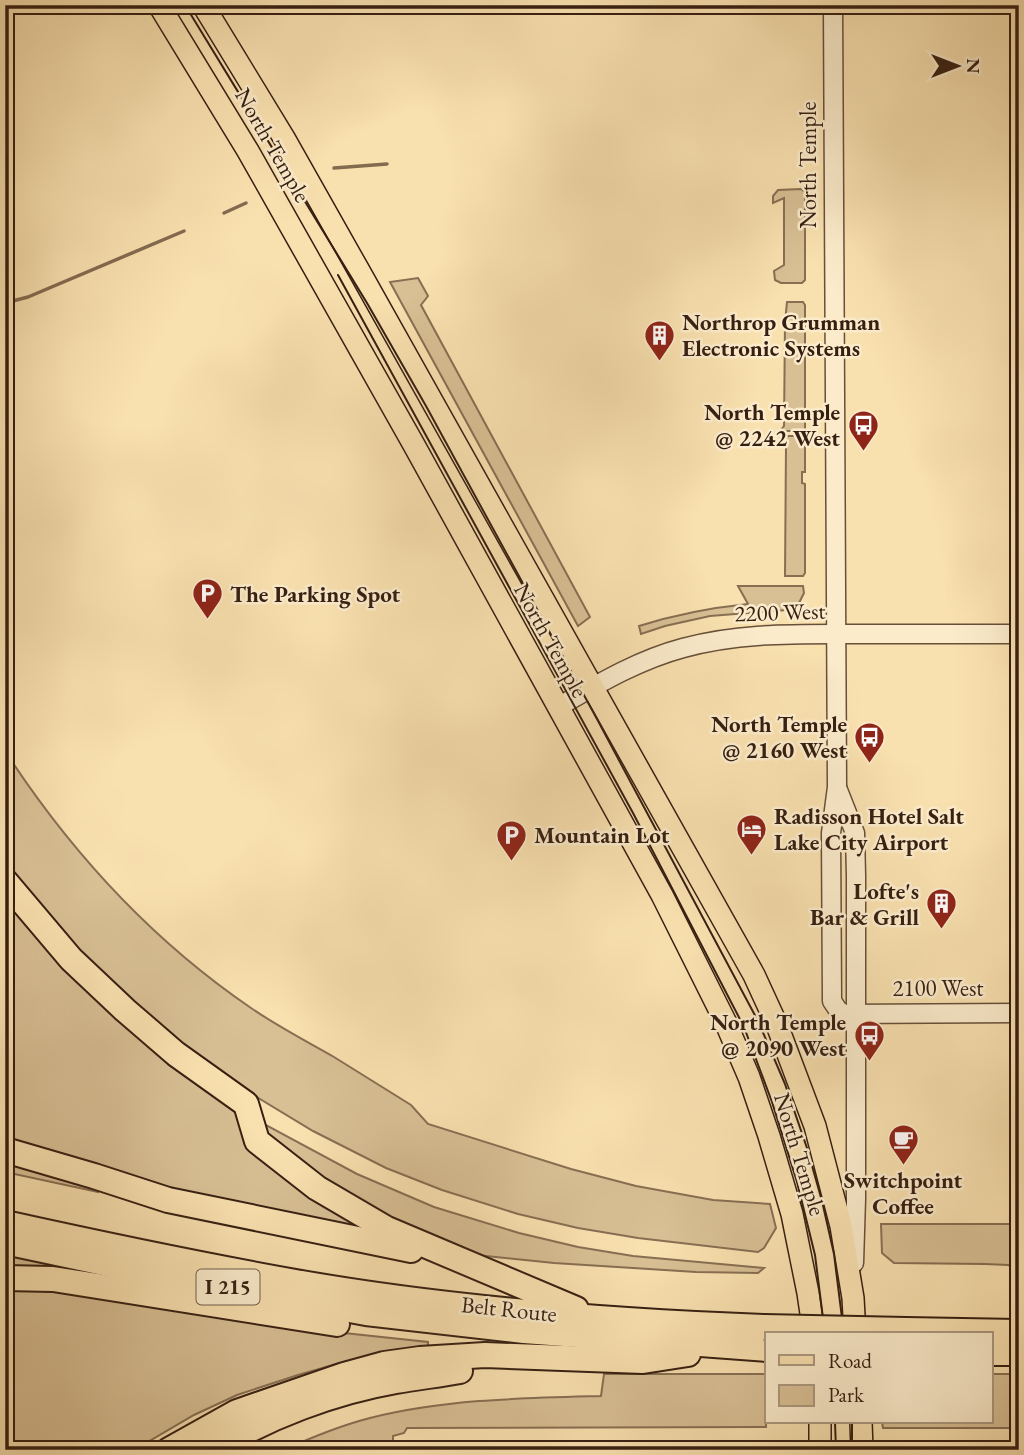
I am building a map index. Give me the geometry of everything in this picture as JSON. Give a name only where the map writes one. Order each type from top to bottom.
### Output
[{"type":"highway","points":[[5,881],[71,959],[125,1010],[176,1054],[246,1104],[257,1141],[317,1188],[387,1229],[598,1319]]},
{"type":"highway","points":[[5,1150],[168,1200],[463,1261]]},
{"type":"highway","name":"Belt Route","points":[[5,1223],[292,1281],[415,1299],[765,1338]]},
{"type":"highway","name":"Belt Route","points":[[5,1242],[165,1276],[366,1313],[524,1331],[735,1346],[765,1338]]},
{"type":"highway","points":[[5,1278],[53,1279],[332,1324],[395,1329],[452,1321]]},
{"type":"highway","name":"Belt Route","points":[[871,1332],[1019,1332]]},
{"type":"highway","points":[[213,1450],[266,1421],[309,1405],[394,1381],[471,1370],[608,1369],[735,1346]]},
{"type":"highway","points":[[992,1353],[1019,1353]]},
{"type":"highway","points":[[169,1450],[237,1412],[384,1364],[420,1359],[485,1356],[643,1361]]},
{"type":"main road","name":"North Temple","points":[[159,5],[248,151],[414,445],[662,895],[725,1021],[749,1077],[792,1214],[814,1332]]},
{"type":"main road","name":"North Temple","points":[[203,5],[284,138],[410,359],[748,964],[777,1026],[815,1126],[845,1248],[855,1332]]},
{"type":"main road","points":[[820,1424],[820,1450]]},
{"type":"main road","points":[[861,1424],[862,1450]]},
{"type":"street","name":"North Temple","points":[[833,5],[837,787],[831,833],[831,994],[838,1010],[844,1014],[856,1014]]},
{"type":"street","name":"2200 West","points":[[558,707],[621,671],[653,657],[708,642],[753,636],[1019,634]]},
{"type":"street","name":"North Temple","points":[[837,787],[855,833],[856,1199],[853,1298]]},
{"type":"street","name":"2100 West","points":[[856,1014],[1019,1013]]},
{"type":"green space","points":[[801,189],[805,192],[805,280],[802,283],[781,283],[775,280],[774,271],[784,265],[784,198],[773,203],[773,196],[778,190]]},
{"type":"green space","points":[[418,278],[428,296],[421,305],[590,617],[578,626],[390,282]]},
{"type":"green space","points":[[787,302],[803,302],[805,305],[805,431],[780,431],[784,426]]},
{"type":"green space","points":[[781,436],[805,436],[805,472],[802,472],[802,483],[805,484],[803,576],[785,576],[786,445],[780,440]]},
{"type":"green space","points":[[738,586],[803,586],[804,593],[799,603],[787,610],[710,616],[641,634],[639,626],[653,622],[719,607],[748,604]]},
{"type":"green space","points":[[5,751],[57,824],[147,924],[215,982],[261,1015],[411,1105],[428,1124],[571,1169],[636,1186],[713,1200],[770,1204],[776,1228],[764,1248],[758,1252],[638,1238],[518,1214],[442,1190],[386,1168],[313,1131],[250,1093],[159,1027],[96,967],[35,903],[5,863]]},
{"type":"green space","points":[[5,898],[240,1111],[357,1174],[434,1207],[519,1233],[578,1247],[633,1256],[764,1268],[758,1273],[696,1272],[554,1263],[457,1253],[215,1200],[5,1143]]},
{"type":"green space","points":[[5,1159],[98,1183],[98,1192],[5,1172]]},
{"type":"green space","points":[[881,1224],[1019,1224],[1019,1269],[1008,1265],[894,1263],[882,1253]]},
{"type":"green space","points":[[5,1250],[54,1261],[61,1269],[5,1266]]},
{"type":"green space","points":[[5,1283],[344,1333],[428,1342],[428,1349],[375,1355],[340,1363],[237,1395],[194,1415],[134,1450],[5,1450]]},
{"type":"green space","points":[[604,1374],[765,1374],[766,1427],[407,1428],[404,1433],[393,1436],[393,1450],[284,1450],[349,1424],[427,1407],[485,1401],[601,1396]]},
{"type":"green space","points":[[992,1374],[1019,1374],[1019,1428],[883,1428],[882,1424],[992,1424]]},
{"type":"waterway","points":[[334,168],[387,164]]},
{"type":"waterway","points":[[224,213],[246,203]]},
{"type":"waterway","points":[[5,303],[28,297],[184,231]]},
{"type":"tram line","points":[[185,5],[367,303],[426,406],[758,1021],[785,1084],[822,1201],[834,1254],[844,1332]]},
{"type":"tram line","points":[[338,275],[633,813],[744,1027],[772,1102],[797,1182],[815,1255],[825,1332]]},
{"type":"tram line","points":[[835,1424],[836,1450]]},
{"type":"tram line","points":[[852,1424],[852,1450]]},
{"type":"place","name":"Northrop Grumman Electronic Systems","points":[[659,362]]},
{"type":"place","name":"North Temple @ 2242 West","points":[[863,452]]},
{"type":"place","name":"The Parking Spot","points":[[207,621]]},
{"type":"place","name":"North Temple @ 2160 West","points":[[870,764]]},
{"type":"place","name":"Radisson Hotel Salt Lake City Airport","points":[[751,856]]},
{"type":"place","name":"Mountain Lot","points":[[511,862]]},
{"type":"place","name":"Lofte's Bar & Grill","points":[[942,931]]},
{"type":"place","name":"North Temple @ 2090 West","points":[[869,1062]]},
{"type":"place","name":"Switchpoint Coffee","points":[[903,1166]]}]
